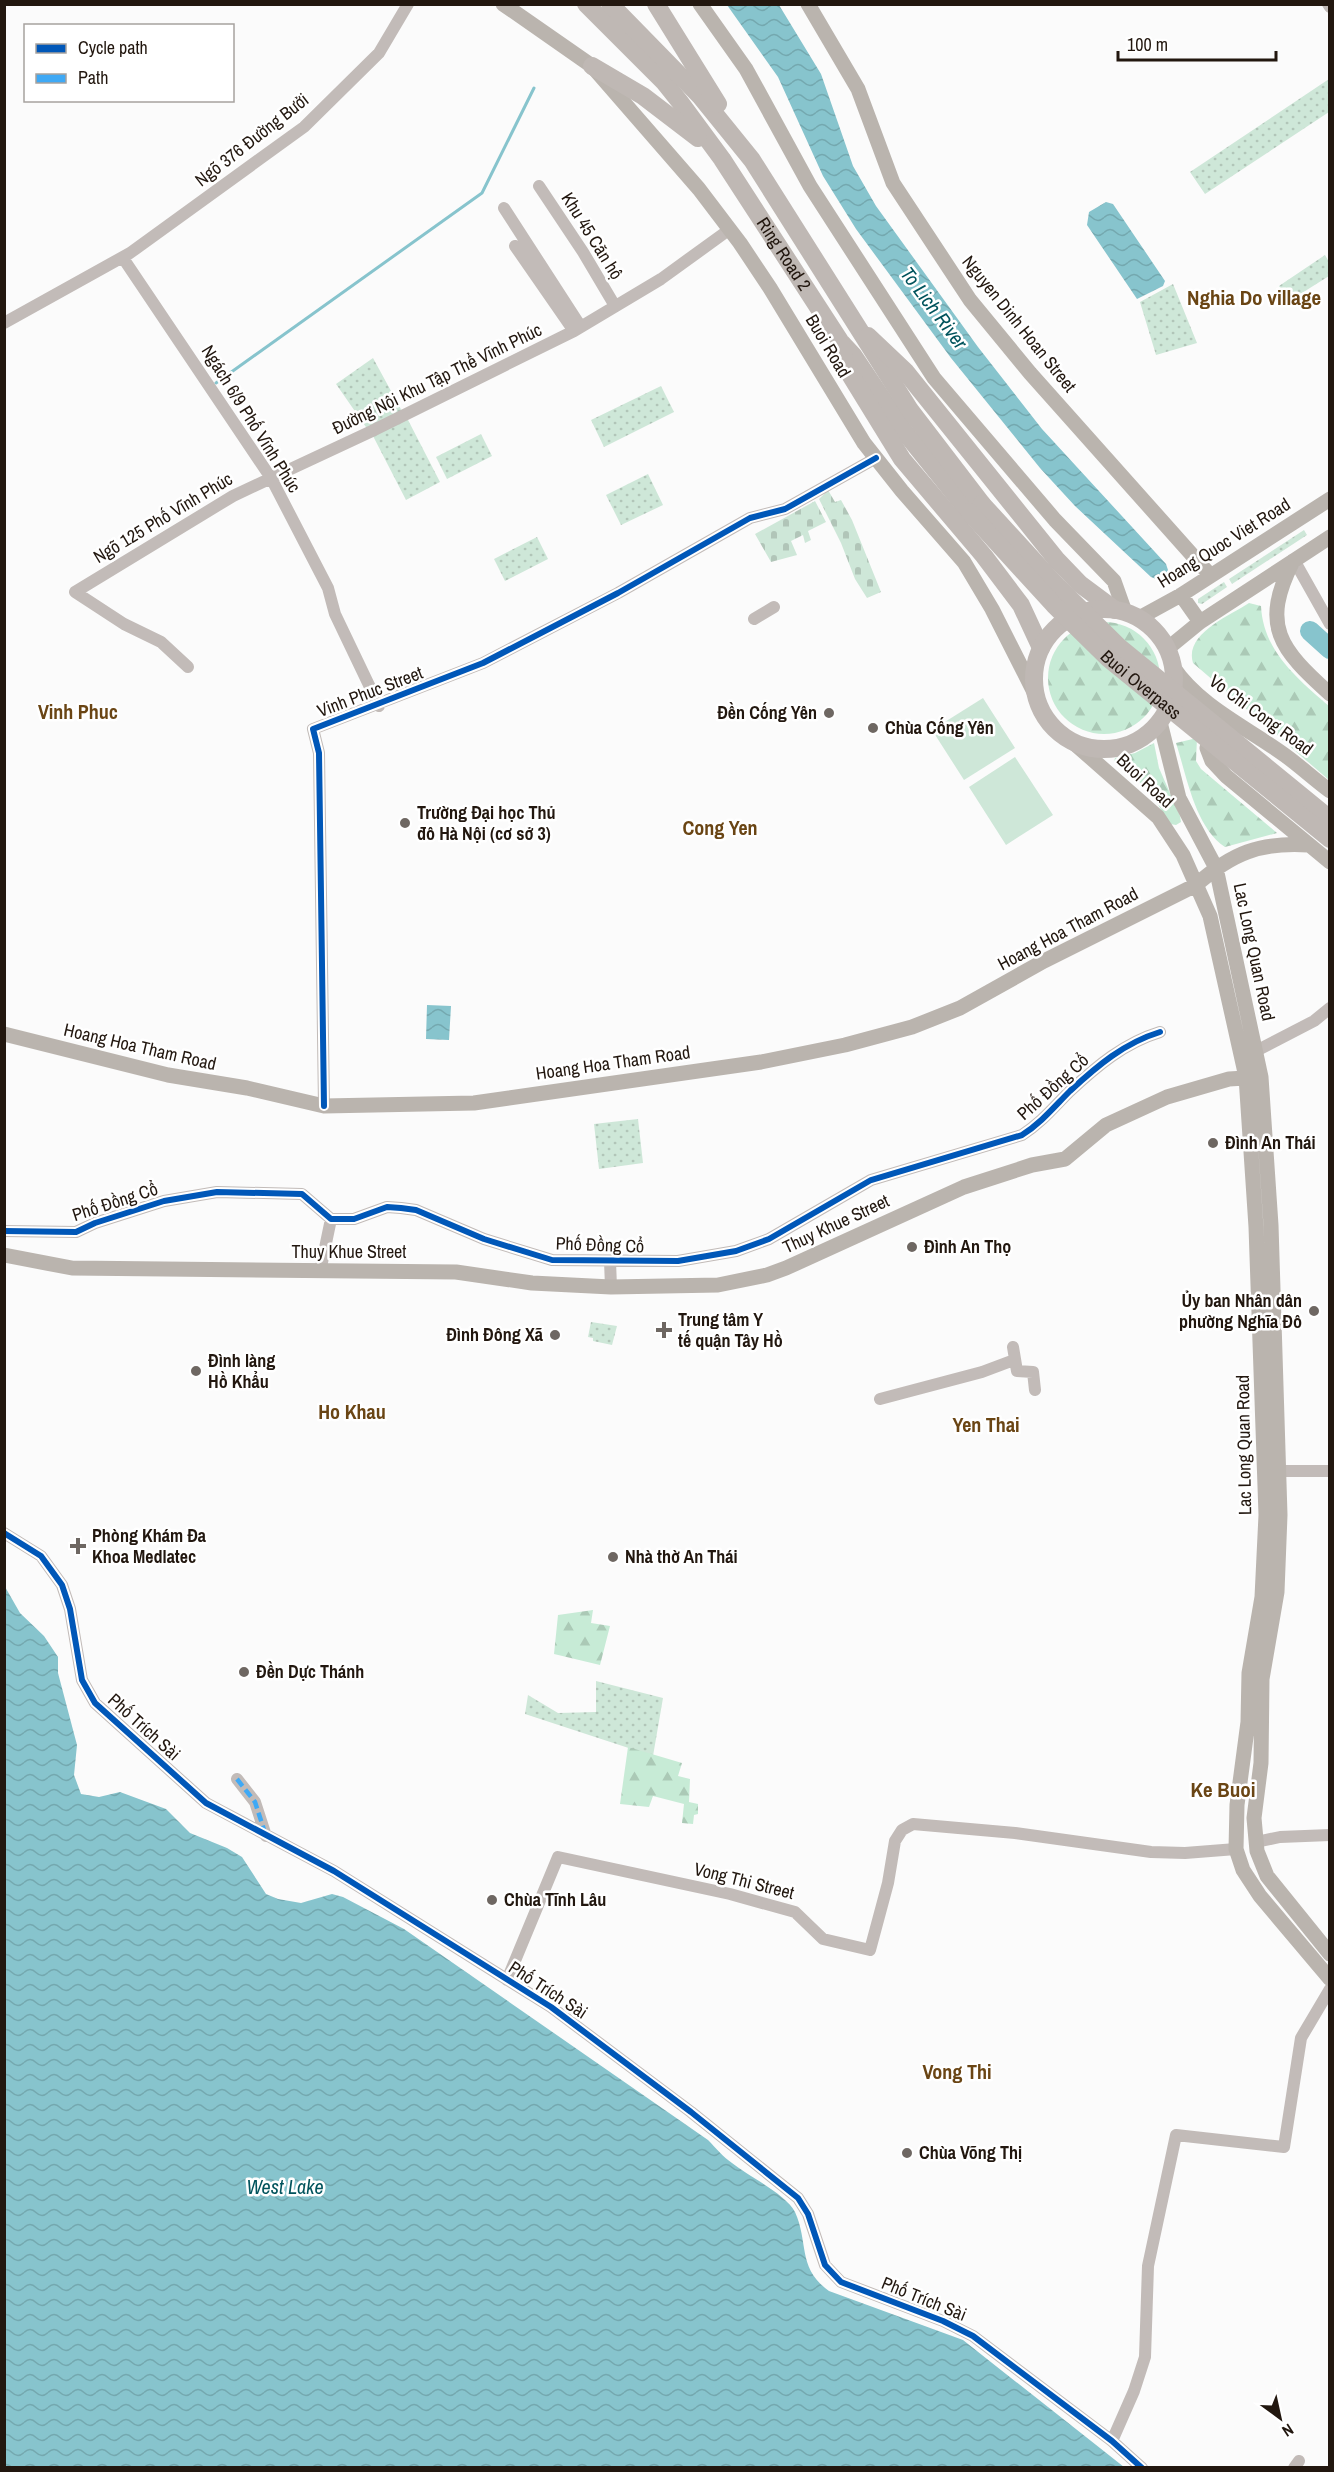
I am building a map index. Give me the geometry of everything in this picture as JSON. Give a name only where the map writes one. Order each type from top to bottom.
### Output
[{"type":"highway","name":"Ring Road 2","points":[[586,4],[664,82],[722,159],[840,341],[853,355],[925,458],[976,508]]},
{"type":"highway","name":"Ring Road 2","points":[[610,4],[701,97],[752,160],[914,417],[976,508]]},
{"type":"highway","points":[[656,4],[752,160]]},
{"type":"highway","points":[[592,66],[669,115],[722,159]]},
{"type":"highway","points":[[862,332],[878,343],[905,371],[1056,559],[1080,584],[1126,613],[1159,635],[1167,649],[1173,667],[1174,686],[1170,705],[1160,722],[1138,740],[1112,749],[1093,749],[1075,744],[1049,724],[1035,694],[1033,678],[1041,648],[1060,625],[1072,617],[1086,612],[1126,613]]},
{"type":"highway","points":[[840,341],[846,368],[902,459],[984,556],[1021,605],[1041,648]]},
{"type":"highway","name":"Buoi Overpass","points":[[976,508],[1119,647],[1329,819]]},
{"type":"highway","name":"Buoi Overpass","points":[[976,508],[1102,652],[1329,839]]},
{"type":"main road","name":"Buoi Road","points":[[503,4],[592,66],[664,148],[730,229],[876,458],[964,562],[992,609],[1035,694]]},
{"type":"main road","name":"Buoi Road","points":[[517,4],[528,22]]},
{"type":"main road","points":[[700,4],[746,69],[810,186],[934,378],[1055,520],[1114,581],[1126,613]]},
{"type":"main road","name":"Nguyen Dinh Hoan Street","points":[[808,4],[858,89],[893,183],[970,300],[1030,373],[1210,575]]},
{"type":"main road","name":"Hoang Quoc Viet Road","points":[[1126,613],[1181,595],[1329,499]]},
{"type":"main road","points":[[1167,649],[1200,622],[1329,537]]},
{"type":"main road","points":[[1294,560],[1276,604],[1280,633],[1294,659],[1329,694]]},
{"type":"main road","points":[[1181,595],[1200,622]]},
{"type":"main road","name":"Vo Chi Cong Road","points":[[1173,667],[1185,682],[1241,728],[1286,755],[1329,791]]},
{"type":"main road","name":"Buoi Road","points":[[1160,722],[1179,798],[1216,867]]},
{"type":"main road","points":[[1241,728],[1218,730],[1207,747],[1212,761],[1226,776],[1329,862]]},
{"type":"main road","name":"Buoi Road","points":[[1075,744],[1158,817],[1183,855],[1196,885]]},
{"type":"main road","name":"Hoang Hoa Tham Road","points":[[4,1035],[168,1075],[247,1088],[324,1106],[474,1103],[761,1062],[845,1045],[912,1027],[960,1008],[1044,961],[1196,885],[1216,867],[1239,854],[1263,847],[1308,845]]},
{"type":"main road","name":"Lac Long Quan Road","points":[[1216,867],[1256,1051],[1254,1077]]},
{"type":"main road","name":"Lac Long Quan Road","points":[[1196,885],[1210,916],[1254,1077],[1271,1225],[1270,1407],[1277,1592],[1259,1655],[1248,1722],[1237,1805],[1236,1849],[1242,1870],[1260,1896],[1329,1979]]},
{"type":"main road","name":"Thuy Khue Street","points":[[4,1255],[72,1268],[456,1272],[532,1283],[611,1287],[717,1286],[766,1275],[964,1187],[1032,1165],[1065,1159],[1106,1125],[1167,1097],[1254,1077]]},
{"type":"main road","name":"Lac Long Quan Road","points":[[1270,1407],[1279,1471],[1273,1515]]},
{"type":"main road","name":"Lac Long Quan Road","points":[[1259,1655],[1261,1763],[1254,1818],[1258,1860],[1267,1876],[1329,1954]]},
{"type":"street","name":"Ngõ 376 Đường Bưởi","points":[[4,323],[123,258],[304,127],[379,53],[408,4]]},
{"type":"street","name":"Khu 45 Căn hộ","points":[[539,186],[583,252],[615,306]]},
{"type":"street","points":[[504,208],[577,329]]},
{"type":"street","name":"Đường Nội Khu Tập Thể Vĩnh Phúc","points":[[271,478],[372,431],[577,329],[661,279],[730,229]]},
{"type":"street","points":[[515,246],[577,329]]},
{"type":"street","name":"Ngách 6/9 Phố Vĩnh Phúc","points":[[123,258],[271,478],[328,588],[335,614],[379,706]]},
{"type":"street","name":"Vinh Phuc Street","points":[[324,1106],[319,753],[313,729],[379,706],[483,663],[627,588],[750,518],[774,513],[876,458]]},
{"type":"street","name":"Ngõ 125 Phố Vĩnh Phúc","points":[[188,667],[161,642],[124,624],[75,592],[211,508],[271,478]]},
{"type":"street","points":[[1294,560],[1329,624]]},
{"type":"street","points":[[754,619],[774,607]]},
{"type":"street","points":[[1256,1051],[1314,1021],[1329,1008]]},
{"type":"street","name":"Phố Đồng Cổ","points":[[4,1231],[76,1232],[95,1223],[164,1202],[217,1192],[302,1194],[331,1219],[354,1219],[387,1207],[416,1210],[484,1239],[552,1260],[678,1261],[736,1251],[770,1239],[871,1180],[1022,1135],[1038,1125],[1101,1063],[1120,1050],[1160,1032]]},
{"type":"street","points":[[320,1272],[331,1219]]},
{"type":"street","points":[[610,1261],[611,1287]]},
{"type":"street","points":[[880,1399],[982,1372],[1013,1354],[1017,1371],[1033,1372],[1035,1390]]},
{"type":"street","points":[[1279,1471],[1329,1472]]},
{"type":"street","name":"Phố Trích Sài","points":[[4,1533],[41,1556],[62,1585],[70,1609],[82,1680],[102,1711],[206,1803],[334,1871],[564,2016],[691,2112],[792,2193],[805,2207],[825,2265],[842,2282],[961,2330],[1112,2441],[1142,2468]]},
{"type":"street","points":[[237,1779],[255,1802],[266,1836]]},
{"type":"street","name":"Vong Thi Street","points":[[507,1980],[558,1857],[730,1894],[795,1912],[823,1939],[870,1950],[888,1883],[896,1841],[902,1830],[913,1824],[1015,1833],[1151,1852],[1185,1853],[1236,1849]]},
{"type":"street","points":[[1256,1842],[1280,1837],[1329,1835]]},
{"type":"street","points":[[1112,2441],[1134,2391],[1145,2357],[1148,2266],[1176,2135],[1284,2147],[1301,2038],[1329,1989]]},
{"type":"green space","points":[[1329,79],[1329,112],[1205,194],[1190,172]]},
{"type":"green space","points":[[1325,255],[1329,262],[1329,276],[1294,298],[1286,296],[1279,286]]},
{"type":"green space","points":[[1173,284],[1197,343],[1156,355],[1140,302]]},
{"type":"green space","points":[[373,358],[403,413],[368,430],[336,384]]},
{"type":"green space","points":[[661,386],[674,412],[604,447],[591,420]]},
{"type":"green space","points":[[407,418],[440,482],[406,500],[373,436]]},
{"type":"green space","points":[[481,434],[492,456],[447,479],[436,457]]},
{"type":"green space","points":[[648,474],[663,505],[621,525],[606,495]]},
{"type":"green space","points":[[828,490],[835,502],[841,500],[852,520],[881,592],[867,598],[855,579],[841,543],[819,499]]},
{"type":"green space","points":[[815,501],[826,522],[808,531],[811,540],[805,543],[803,535],[791,541],[797,555],[771,562],[755,534]]},
{"type":"green space","points":[[1304,530],[1307,535],[1232,584],[1229,579]]},
{"type":"green space","points":[[537,537],[548,559],[505,581],[494,559]]},
{"type":"green space","points":[[1224,582],[1227,587],[1202,604],[1198,603],[1198,599]]},
{"type":"green space","points":[[1249,603],[1261,606],[1268,637],[1284,663],[1329,706],[1329,780],[1193,663],[1192,653],[1201,635],[1220,620]]},
{"type":"green space","points":[[1104,622],[1126,626],[1144,638],[1156,656],[1160,678],[1156,700],[1144,718],[1126,730],[1104,734],[1082,730],[1064,718],[1052,700],[1048,678],[1052,656],[1064,638],[1082,626]]},
{"type":"green space","points":[[983,698],[1015,748],[964,780],[932,730]]},
{"type":"green space","points":[[1197,738],[1196,761],[1201,769],[1277,833],[1225,847],[1215,838],[1206,827],[1193,800],[1176,743]]},
{"type":"green space","points":[[1154,743],[1159,768],[1180,816],[1181,822],[1176,825],[1170,824],[1153,797],[1139,782],[1114,762],[1115,758],[1135,753]]},
{"type":"green space","points":[[1015,757],[1053,815],[1006,845],[969,787]]},
{"type":"green space","points":[[638,1119],[643,1163],[599,1169],[594,1124]]},
{"type":"green space","points":[[591,1322],[617,1326],[612,1345],[593,1341],[593,1338],[588,1337]]},
{"type":"green space","points":[[593,1610],[591,1623],[610,1626],[600,1665],[554,1654],[558,1615]]},
{"type":"green space","points":[[596,1681],[663,1698],[653,1756],[525,1714],[528,1695],[558,1713],[596,1712]]},
{"type":"green space","points":[[628,1747],[682,1763],[678,1776],[690,1779],[689,1802],[698,1804],[698,1814],[694,1815],[693,1824],[682,1823],[684,1804],[653,1796],[649,1807],[620,1804]]},
{"type":"water","points":[[727,5],[779,5],[821,74],[853,166],[876,206],[978,347],[1042,429],[1166,564],[1168,570],[1165,575],[1156,579],[1151,577],[1075,506],[1040,468],[951,358],[856,229],[823,176],[778,77]]},
{"type":"water","points":[[1106,202],[1113,204],[1165,281],[1163,286],[1137,299],[1087,225],[1089,212]]},
{"type":"water","points":[[427,1005],[451,1006],[449,1040],[426,1039]]},
{"type":"water","name":"West Lake","points":[[4,1585],[20,1613],[44,1636],[58,1657],[58,1673],[77,1745],[74,1775],[81,1794],[99,1797],[120,1792],[166,1809],[190,1833],[227,1848],[242,1857],[266,1894],[278,1899],[301,1903],[332,1894],[343,1897],[404,1929],[708,2140],[729,2161],[784,2199],[795,2212],[805,2255],[812,2273],[829,2291],[963,2340],[1124,2467],[5,2467]]},
{"type":"waterway","points":[[216,383],[482,193],[534,88]]},
{"type":"waterway","name":"To Lich River","points":[[1310,631],[1330,649]]},
{"type":"marked path","points":[[237,1779],[255,1802],[266,1836]]},
{"type":"cycle path","points":[[324,1106],[319,753],[313,729],[483,663],[618,593],[750,518],[785,509],[876,458]]},
{"type":"cycle path","points":[[4,1231],[76,1232],[95,1223],[164,1201],[217,1192],[302,1194],[331,1219],[354,1219],[387,1207],[416,1210],[484,1239],[552,1260],[678,1261],[736,1251],[769,1239],[871,1180],[1022,1135],[1101,1064],[1135,1042],[1160,1032]]},
{"type":"cycle path","points":[[4,1533],[41,1556],[62,1585],[70,1609],[82,1680],[95,1703],[206,1803],[334,1871],[551,2007],[691,2112],[798,2198],[808,2214],[825,2265],[841,2282],[943,2321],[973,2336],[1112,2441],[1142,2468]]},
{"type":"place","name":"Đền Cống Yên","points":[[829,713]]},
{"type":"place","name":"Chùa Cống Yên","points":[[873,728]]},
{"type":"place","name":"Trường Đại học Thủ đô Hà Nội (cơ sở 3)","points":[[405,823]]},
{"type":"place","name":"Đình An Thái","points":[[1213,1143]]},
{"type":"place","name":"Đình An Thọ","points":[[912,1247]]},
{"type":"place","name":"Ủy ban Nhân dân phường Nghĩa Đô","points":[[1314,1311]]},
{"type":"place","name":"Trung tâm Y tế quận Tây Hồ","points":[[664,1330]]},
{"type":"place","name":"Đình Đông Xã","points":[[555,1335]]},
{"type":"place","name":"Đình làng Hồ Khẩu","points":[[196,1371]]},
{"type":"place","name":"Phòng Khám Đa Khoa Medlatec","points":[[78,1546]]},
{"type":"place","name":"Nhà thờ An Thái","points":[[613,1557]]},
{"type":"place","name":"Đền Dực Thánh","points":[[244,1672]]},
{"type":"place","name":"Chùa Tĩnh Lâu","points":[[492,1900]]},
{"type":"place","name":"Chùa Võng Thị","points":[[907,2153]]},
{"type":"district","name":"Nghia Do village","points":[[1254,298]]},
{"type":"district","name":"Vinh Phuc","points":[[78,712]]},
{"type":"district","name":"Cong Yen","points":[[720,828]]},
{"type":"district","name":"Ho Khau","points":[[352,1412]]},
{"type":"district","name":"Yen Thai","points":[[986,1425]]},
{"type":"district","name":"Ke Buoi","points":[[1223,1790]]},
{"type":"district","name":"Vong Thi","points":[[957,2072]]}]
